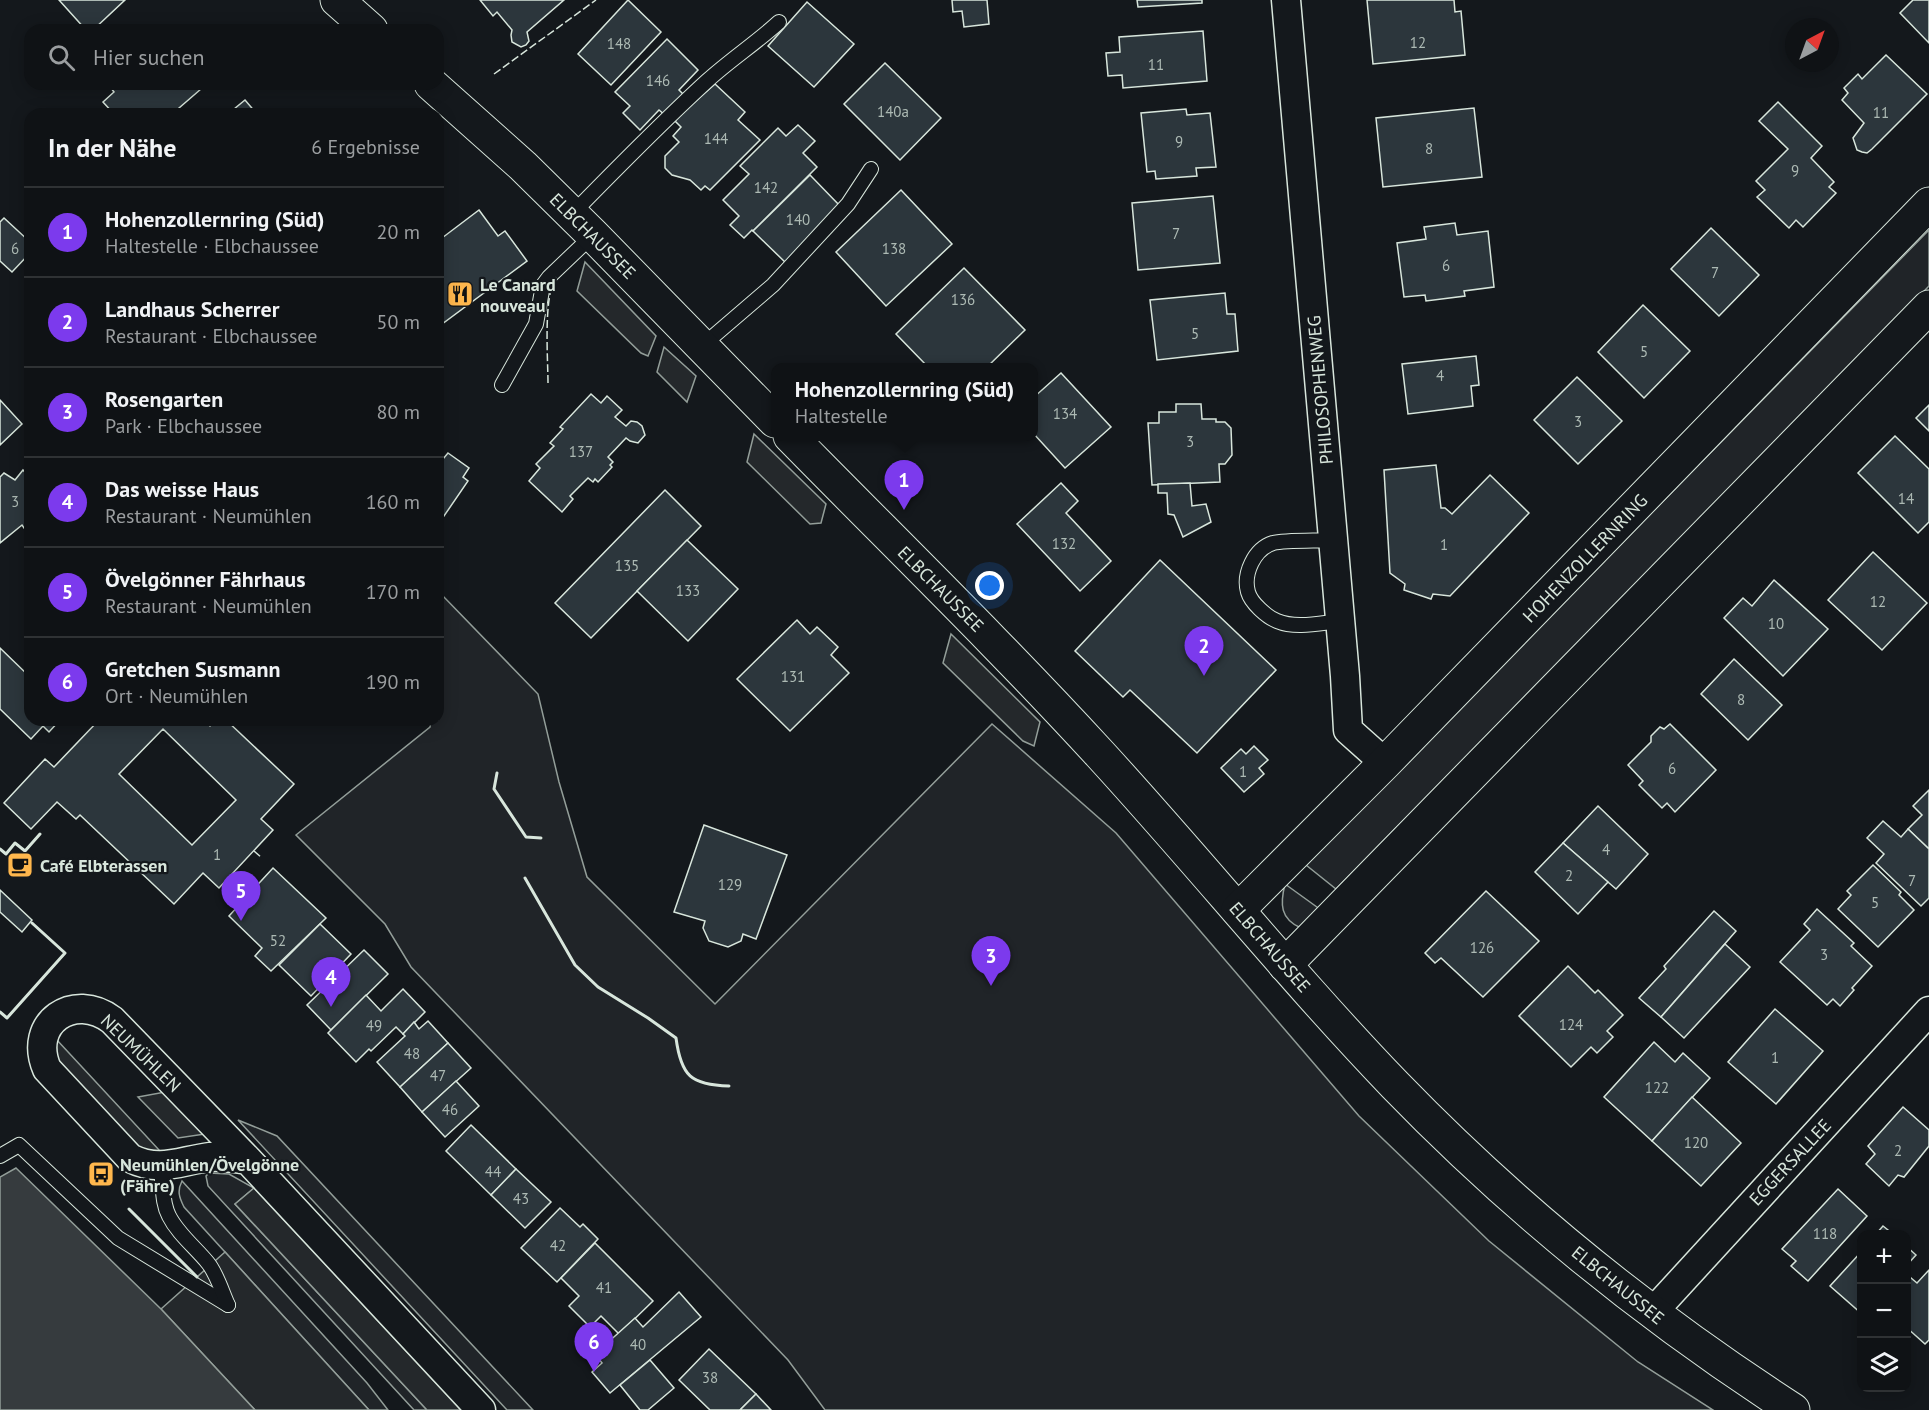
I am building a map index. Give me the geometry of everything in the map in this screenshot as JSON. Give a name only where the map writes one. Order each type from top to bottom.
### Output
[{"type":"main road","points":[[337,0],[363,24]]},
{"type":"main road","name":"ELBCHAUSSEE","points":[[438,90],[523,166],[771,417]]},
{"type":"main road","name":"HOHENZOLLERNRING","points":[[1238,910],[1385,763],[1929,204]]},
{"type":"main road","points":[[1285,964],[1929,307]]},
{"type":"main road","name":"ELBCHAUSSEE","points":[[795,441],[1017,666],[1099,753],[1350,1037],[1441,1130],[1533,1216],[1652,1313],[1793,1410]]},
{"type":"street","name":"PHILOSOPHENWEG","points":[[1286,0],[1348,730],[1385,763]]},
{"type":"street","name":"NEUMÜHLEN","points":[[248,1160],[227,1156],[210,1157],[160,1166],[144,1165],[130,1158],[47,1069],[42,1052],[44,1036],[52,1021],[64,1012],[86,1008],[96,1010],[112,1020],[248,1160],[481,1410]]},
{"type":"street","name":"EGGERSALLEE","points":[[1652,1313],[1929,1011]]},
{"type":"lane","points":[[502,385],[536,324],[543,285],[560,265],[583,225],[653,132],[710,79],[779,22]]},
{"type":"lane","points":[[702,346],[773,285],[848,204],[871,169]]},
{"type":"lane","points":[[1333,540],[1273,543],[1263,549],[1253,559],[1248,572],[1248,592],[1260,609],[1275,621],[1303,625],[1340,621]]},
{"type":"lane","points":[[0,1156],[18,1145],[118,1238],[228,1305],[209,1264],[176,1229],[169,1216],[164,1205],[160,1166]]},
{"type":"shaded area","points":[[1929,230],[1929,286],[1336,889],[1306,865]]},
{"type":"shaded area","points":[[585,262],[656,336],[648,356],[641,353],[577,291]]},
{"type":"shaded area","points":[[664,347],[696,376],[687,402],[657,372]]},
{"type":"shaded area","points":[[754,434],[826,504],[821,523],[810,524],[747,462]]},
{"type":"shaded area","points":[[444,597],[538,694],[559,782],[587,877],[715,1004],[992,724],[1116,833],[1359,1116],[1489,1241],[1638,1362],[1713,1410],[825,1410],[788,1360],[411,967],[385,924],[296,835],[430,727],[444,726]]},
{"type":"shaded area","points":[[951,634],[1040,722],[1034,746],[1023,741],[943,663]]},
{"type":"shaded area","points":[[1285,884],[1321,910],[1301,928],[1289,920],[1283,910],[1282,898]]},
{"type":"shaded area","points":[[56,1039],[160,1151],[137,1149],[58,1063]]},
{"type":"shaded area","points":[[165,1092],[205,1134],[178,1138],[138,1097]]},
{"type":"shaded area","points":[[238,1120],[277,1136],[533,1410],[507,1410]]},
{"type":"shaded area","points":[[16,1168],[161,1309],[255,1410],[0,1410],[0,1177]]},
{"type":"shaded area","points":[[209,1173],[229,1174],[254,1188],[235,1204],[427,1410],[414,1410],[208,1186],[206,1176]]},
{"type":"shaded area","points":[[182,1181],[367,1383],[388,1410],[369,1410],[184,1207],[179,1194]]},
{"type":"shaded area","points":[[254,1188],[461,1410],[427,1410],[235,1204]]},
{"type":"shaded area","points":[[225,1252],[369,1410],[255,1410],[161,1309]]},
{"type":"building","points":[[59,0],[125,0],[99,24],[81,24]]},
{"type":"building","points":[[480,0],[564,0],[527,32],[529,41],[521,47],[512,42],[512,30],[497,12],[493,16]]},
{"type":"building","points":[[628,0],[661,32],[611,85],[578,54]]},
{"type":"building","points":[[952,0],[987,0],[989,24],[964,27],[962,11],[953,12]]},
{"type":"building","points":[[1137,0],[1202,0],[1202,3],[1138,7]]},
{"type":"building","points":[[1367,0],[1454,0],[1455,12],[1461,11],[1465,55],[1373,64]]},
{"type":"building","points":[[1913,0],[1929,0],[1929,43],[1900,13]]},
{"type":"building","points":[[807,2],[854,44],[814,87],[768,46]]},
{"type":"building","points":[[1203,31],[1207,81],[1123,88],[1122,75],[1108,76],[1106,53],[1120,52],[1119,37]]},
{"type":"building","points":[[667,39],[698,70],[679,90],[684,95],[665,115],[659,110],[640,130],[623,113],[630,106],[615,92]]},
{"type":"building","points":[[1886,55],[1927,94],[1872,149],[1867,153],[1862,152],[1857,150],[1853,138],[1864,123],[1842,100],[1848,93],[1844,88],[1858,74],[1862,79]]},
{"type":"building","points":[[885,63],[941,118],[900,160],[844,104]]},
{"type":"building","points":[[715,84],[745,112],[738,120],[760,140],[710,190],[705,186],[701,190],[690,180],[672,175],[665,168],[665,156],[679,142],[673,136],[681,127],[674,120]]},
{"type":"building","points":[[112,90],[200,90],[179,108],[108,108],[103,102],[114,92]]},
{"type":"building","points":[[245,100],[252,108],[235,108]]},
{"type":"building","points":[[1778,102],[1822,146],[1811,158],[1834,182],[1829,187],[1836,193],[1803,227],[1796,220],[1789,228],[1757,197],[1765,190],[1756,181],[1788,149],[1759,121]]},
{"type":"building","points":[[1474,108],[1482,177],[1383,187],[1376,118]]},
{"type":"building","points":[[1186,109],[1187,115],[1210,113],[1216,167],[1196,168],[1197,176],[1156,179],[1155,171],[1147,172],[1141,113]]},
{"type":"building","points":[[798,125],[815,141],[803,153],[817,167],[744,238],[730,225],[739,216],[723,200],[749,174],[740,166],[778,128],[786,136]]},
{"type":"building","points":[[810,175],[841,207],[787,264],[753,231]]},
{"type":"building","points":[[901,190],[952,244],[886,306],[836,252]]},
{"type":"building","points":[[1213,196],[1220,263],[1138,270],[1132,203]]},
{"type":"building","name":"Le Canard nouveau","points":[[479,210],[498,236],[505,231],[527,261],[444,323],[444,236]]},
{"type":"building","points":[[4,218],[24,236],[24,259],[12,272],[0,261],[0,222]]},
{"type":"building","points":[[1455,223],[1457,235],[1488,231],[1494,287],[1464,291],[1465,296],[1426,301],[1425,295],[1404,297],[1397,243],[1426,239],[1424,227]]},
{"type":"building","points":[[1711,228],[1759,275],[1719,316],[1671,269]]},
{"type":"building","points":[[964,268],[1025,330],[991,363],[924,363],[896,334]]},
{"type":"building","points":[[1225,293],[1227,314],[1235,314],[1238,351],[1157,360],[1150,300]]},
{"type":"building","points":[[1643,305],[1690,351],[1644,398],[1598,352]]},
{"type":"building","points":[[1476,356],[1479,385],[1471,386],[1473,406],[1408,414],[1402,364]]},
{"type":"building","points":[[1061,373],[1111,427],[1065,468],[1038,438],[1038,394]]},
{"type":"building","points":[[1577,377],[1622,421],[1578,464],[1534,420]]},
{"type":"building","points":[[591,394],[601,403],[607,396],[622,410],[615,417],[626,426],[631,421],[637,422],[642,426],[645,435],[638,443],[626,438],[608,457],[613,462],[610,465],[612,467],[598,482],[595,479],[593,482],[588,478],[570,496],[573,499],[562,512],[529,481],[540,468],[536,464],[554,446],[550,443],[563,429],[560,427]]},
{"type":"building","points":[[0,400],[22,424],[0,445]]},
{"type":"building","points":[[1176,404],[1201,404],[1202,419],[1216,419],[1216,422],[1225,422],[1231,428],[1232,455],[1225,464],[1219,464],[1220,482],[1152,485],[1148,423],[1159,423],[1159,412],[1176,412]]},
{"type":"building","points":[[1929,405],[1929,431],[1916,418]]},
{"type":"building","points":[[1895,436],[1929,469],[1929,522],[1918,533],[1858,473]]},
{"type":"building","points":[[448,453],[469,468],[463,477],[468,481],[444,516],[444,458]]},
{"type":"building","points":[[1436,465],[1441,508],[1445,508],[1452,514],[1490,475],[1529,513],[1450,596],[1433,594],[1431,599],[1404,590],[1405,584],[1390,573],[1384,470]]},
{"type":"building","points":[[23,470],[24,528],[22,525],[0,543],[0,477],[4,473],[15,480]]},
{"type":"building","points":[[1061,483],[1078,501],[1066,513],[1111,561],[1080,591],[1017,524]]},
{"type":"building","points":[[1190,483],[1192,506],[1206,504],[1211,522],[1183,537],[1174,515],[1168,514],[1167,493],[1158,493],[1158,484]]},
{"type":"building","points":[[665,490],[701,526],[591,638],[555,603]]},
{"type":"building","points":[[687,540],[738,589],[688,641],[637,591]]},
{"type":"building","points":[[1873,552],[1927,603],[1882,650],[1828,600]]},
{"type":"building","points":[[1160,560],[1276,670],[1197,753],[1130,690],[1123,697],[1075,651]]},
{"type":"building","points":[[1774,580],[1828,629],[1783,676],[1724,618],[1743,598],[1752,606]]},
{"type":"building","points":[[797,620],[810,634],[817,627],[838,647],[831,655],[849,673],[790,731],[737,679]]},
{"type":"building","points":[[0,648],[24,671],[24,726],[43,726],[31,739],[0,709]]},
{"type":"building","points":[[1734,659],[1782,705],[1748,740],[1701,694]]},
{"type":"building","points":[[1670,724],[1716,770],[1675,812],[1667,803],[1662,808],[1639,785],[1643,781],[1628,765],[1651,742],[1651,736],[1660,727],[1664,729]]},
{"type":"building","points":[[43,726],[54,726],[49,732]]},
{"type":"building","points":[[93,726],[232,726],[294,784],[261,819],[273,830],[219,888],[203,873],[174,904],[80,815],[76,819],[57,802],[31,829],[4,803],[45,759],[54,767]],"holes":[[[163,729],[236,800],[192,845],[119,774]]]},
{"type":"building","points":[[1254,746],[1268,760],[1259,768],[1264,774],[1244,792],[1221,768],[1241,749],[1246,754]]},
{"type":"building","points":[[1929,790],[1929,849],[1908,829],[1922,815],[1913,806]]},
{"type":"building","points":[[1598,806],[1648,854],[1616,889],[1563,843]]},
{"type":"building","points":[[1883,821],[1901,837],[1908,829],[1929,849],[1929,898],[1921,906],[1876,863],[1884,854],[1867,838]]},
{"type":"building","points":[[704,825],[787,855],[756,939],[743,934],[741,941],[728,947],[709,941],[703,928],[705,921],[674,912]]},
{"type":"building","points":[[1563,843],[1608,882],[1578,914],[1535,872]]},
{"type":"building","points":[[1873,865],[1901,892],[1899,895],[1914,910],[1878,947],[1838,909],[1851,895],[1847,891]]},
{"type":"building","points":[[273,868],[326,918],[271,971],[255,956],[262,948],[229,916]]},
{"type":"building","points":[[0,890],[32,920],[22,932],[0,912]]},
{"type":"building","points":[[1486,891],[1539,941],[1483,997],[1441,958],[1435,963],[1425,953]]},
{"type":"building","points":[[1817,909],[1854,943],[1851,946],[1872,966],[1852,988],[1854,990],[1840,1006],[1833,999],[1827,1005],[1780,962],[1810,930],[1804,924]]},
{"type":"building","points":[[1714,911],[1736,931],[1661,1017],[1639,998],[1666,969],[1664,966]]},
{"type":"building","points":[[320,924],[351,954],[311,996],[279,965]]},
{"type":"building","points":[[1725,944],[1750,967],[1684,1038],[1661,1017]]},
{"type":"building","points":[[364,950],[388,974],[331,1030],[307,1005]]},
{"type":"building","points":[[1568,966],[1595,993],[1598,990],[1623,1015],[1607,1031],[1613,1037],[1597,1053],[1591,1047],[1571,1067],[1519,1016]]},
{"type":"building","points":[[403,989],[425,1012],[403,1034],[396,1027],[356,1062],[328,1033],[366,995],[381,1011]]},
{"type":"building","points":[[1775,1009],[1823,1051],[1776,1104],[1728,1062]]},
{"type":"building","points":[[428,1021],[448,1043],[400,1087],[377,1062],[405,1036],[403,1034],[414,1022],[419,1029]]},
{"type":"building","points":[[1654,1042],[1675,1062],[1683,1053],[1710,1078],[1652,1141],[1604,1097]]},
{"type":"building","points":[[448,1043],[471,1068],[422,1112],[400,1087]]},
{"type":"building","points":[[456,1081],[479,1106],[445,1137],[422,1112]]},
{"type":"building","points":[[1692,1097],[1741,1143],[1701,1186],[1652,1141]]},
{"type":"building","points":[[1903,1107],[1929,1130],[1929,1146],[1904,1177],[1898,1175],[1889,1186],[1866,1164],[1875,1154],[1868,1146]]},
{"type":"building","points":[[471,1125],[516,1169],[491,1195],[446,1151]]},
{"type":"building","points":[[516,1169],[551,1202],[525,1228],[491,1195]]},
{"type":"building","points":[[1838,1189],[1867,1216],[1808,1281],[1791,1266],[1796,1261],[1782,1249]]},
{"type":"building","points":[[560,1208],[580,1227],[583,1224],[598,1239],[557,1282],[521,1248]]},
{"type":"building","points":[[595,1243],[653,1301],[619,1334],[601,1316],[590,1327],[569,1306],[579,1296],[561,1278]]},
{"type":"building","points":[[1911,1250],[1916,1255],[1911,1260]]},
{"type":"building","points":[[1857,1256],[1857,1310],[1830,1286]]},
{"type":"building","points":[[1929,1270],[1929,1340],[1925,1344],[1911,1331],[1911,1278],[1917,1283]]},
{"type":"building","points":[[679,1292],[701,1317],[610,1393],[592,1372],[602,1363],[595,1354],[635,1318],[643,1327]]},
{"type":"building","points":[[709,1349],[756,1394],[740,1410],[710,1410],[679,1380]]},
{"type":"building","points":[[650,1360],[674,1388],[648,1410],[640,1410],[620,1385]]},
{"type":"building","points":[[756,1394],[771,1410],[740,1410]]},
{"type":"fence","points":[[494,74],[596,0]]},
{"type":"fence","points":[[548,383],[549,298],[556,277]]},
{"type":"fence","points":[[254,851],[262,858]]},
{"type":"wall","points":[[497,773],[494,789],[526,837],[541,838]]},
{"type":"wall","points":[[0,849],[6,854],[15,843],[25,851],[40,834]]},
{"type":"wall","points":[[525,878],[575,965],[598,987],[676,1038],[681,1061],[690,1076],[705,1083],[729,1086]]},
{"type":"wall","points":[[0,1012],[7,1018],[65,953],[32,923]]},
{"type":"wall","points":[[129,1209],[197,1277]]},
{"type":"place","name":"Le Canard nouveau","points":[[460,294]]},
{"type":"place","name":"Hohenzollernring (Süd)","points":[[904,510]]},
{"type":"place","name":"Landhaus Scherrer","points":[[1204,676]]},
{"type":"place","name":"Café Elbterassen","points":[[20,865]]},
{"type":"place","name":"Övelgönner Fährhaus","points":[[241,921]]},
{"type":"place","name":"Rosengarten","points":[[991,986]]},
{"type":"place","name":"Das weisse Haus","points":[[331,1007]]},
{"type":"place","name":"Neumühlen/Övelgönne (Fähre)","points":[[101,1174]]},
{"type":"place","name":"Gretchen Susmann","points":[[594,1372]]}]
